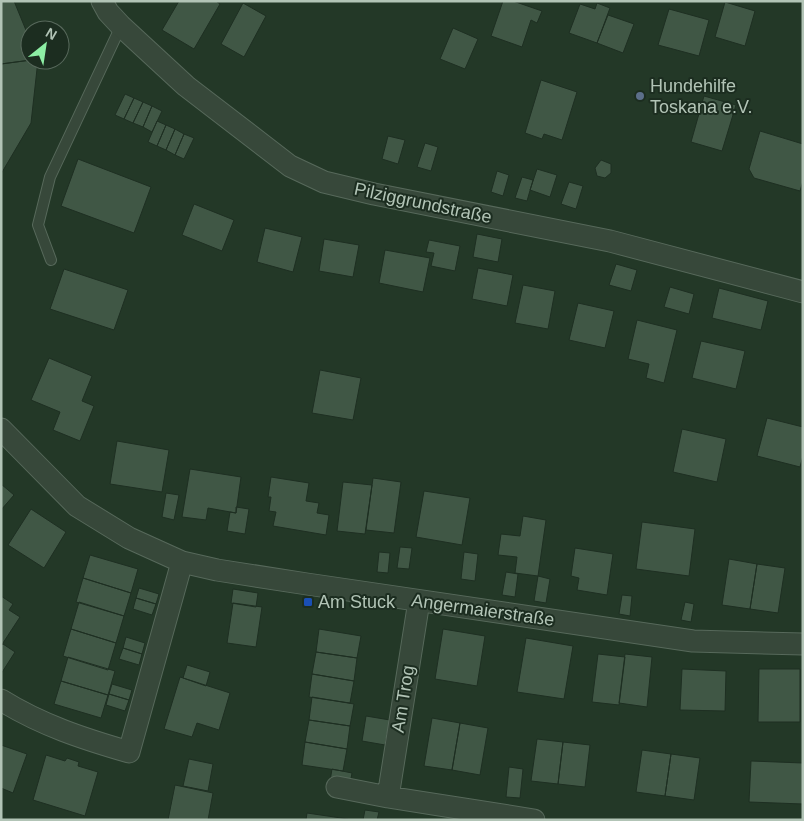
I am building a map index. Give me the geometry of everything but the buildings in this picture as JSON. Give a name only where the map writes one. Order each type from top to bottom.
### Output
[{"type":"street","name":"Pilziggrundstraße","points":[[102,1],[108,12],[121,26],[158,62],[201,98],[290,166],[324,182],[374,194],[610,241],[803,292]]},
{"type":"street","name":"Angermaierstraße","points":[[1,429],[77,506],[129,538],[182,562],[217,570],[693,641],[803,644]]},
{"type":"street","points":[[1,700],[25,715],[78,737],[129,752],[182,562]]},
{"type":"street","name":"Am Trog","points":[[388,797],[419,600]]},
{"type":"street","points":[[337,787],[534,820]]},
{"type":"lane","points":[[51,260],[38,225],[50,177],[121,26]]},
{"type":"place","name":"Hundehilfe Toskana e.V.","points":[[640,96]]},
{"type":"place","name":"Am Stuck","points":[[308,602]]}]
